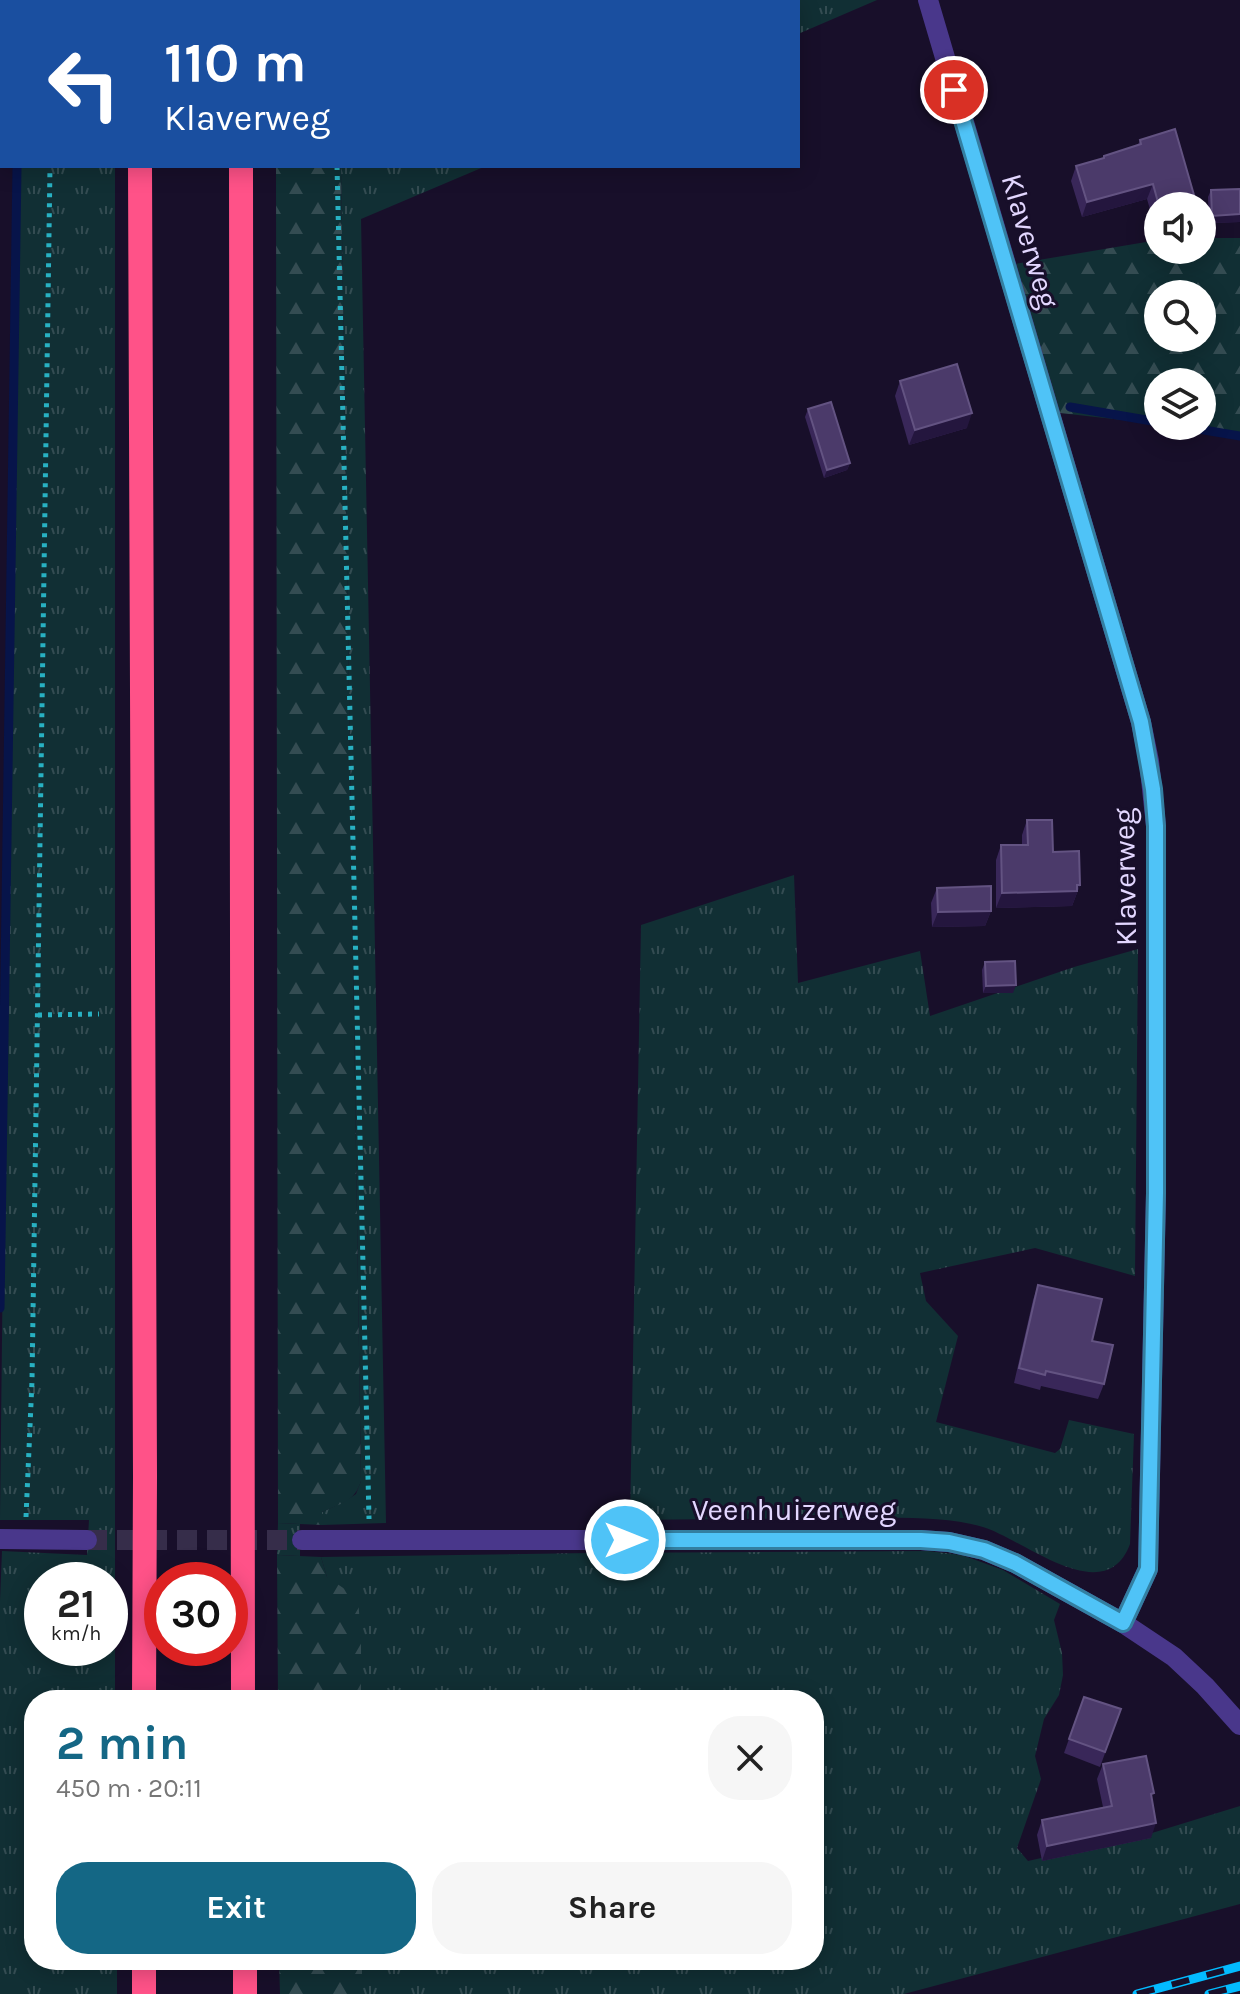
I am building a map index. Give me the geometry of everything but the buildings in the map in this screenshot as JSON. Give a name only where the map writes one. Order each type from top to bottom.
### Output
[{"type":"highway","points":[[140,168],[144,1690]]},
{"type":"highway","points":[[241,168],[243,1690]]},
{"type":"highway","points":[[144,1970],[144,1994]]},
{"type":"highway","points":[[245,1970],[245,1994]]},
{"type":"street","name":"Klaverweg","points":[[928,0],[1141,722],[1153,789],[1156,826],[1156,1193],[1148,1569],[1123,1623]]},
{"type":"street","points":[[0,1539],[87,1540]]},
{"type":"street","name":"Veenhuizerweg","points":[[302,1540],[949,1542],[984,1550],[1015,1563],[1123,1623]]},
{"type":"street","points":[[1123,1623],[1174,1657],[1240,1725]]},
{"type":"path","points":[[25,1539],[32,1381],[50,168]]},
{"type":"path","points":[[337,168],[369,1540]]},
{"type":"path","points":[[38,1015],[99,1014]]},
{"type":"green space","points":[[800,0],[877,0],[800,33]]},
{"type":"green space","points":[[15,168],[115,168],[115,1562],[24,1562],[24,1666],[115,1666],[115,1690],[24,1690],[24,1970],[117,1970],[117,1994],[0,1994],[2,1551],[87,1555],[89,1520],[0,1520]]},
{"type":"green space","points":[[276,168],[341,168],[361,1481],[351,1498],[322,1512],[322,1525],[278,1523]]},
{"type":"green space","points":[[341,168],[481,168],[361,219],[386,1523],[322,1525],[322,1512],[356,1494],[361,1481]]},
{"type":"green space","points":[[1216,238],[1240,238],[1240,438],[1216,434],[1216,368],[1144,368],[1144,422],[1060,413],[1015,264],[1144,242],[1144,264],[1216,264]]},
{"type":"green space","points":[[794,875],[798,983],[920,951],[930,1016],[1074,967],[1138,949],[1135,1276],[1035,1248],[920,1273],[926,1301],[958,1336],[936,1422],[1055,1453],[1060,1449],[1069,1420],[1134,1434],[1130,1544],[1118,1563],[1102,1571],[1083,1571],[1062,1565],[983,1527],[933,1519],[630,1520],[641,925]]},
{"type":"green space","points":[[278,1523],[300,1524],[300,1556],[277,1555]]},
{"type":"green space","points":[[928,1551],[962,1555],[1003,1570],[1060,1604],[1054,1620],[1062,1653],[1063,1675],[1059,1695],[1044,1719],[1035,1756],[1041,1779],[1017,1848],[1028,1861],[1152,1833],[1240,1806],[1240,1904],[904,1994],[362,1994],[362,1970],[824,1970],[824,1690],[361,1690],[361,1639],[327,1577],[321,1557]]},
{"type":"green space","points":[[277,1555],[321,1557],[327,1577],[358,1598],[361,1690],[278,1690]]},
{"type":"green space","points":[[279,1970],[362,1970],[362,1994],[280,1994]]},
{"type":"waterway","points":[[0,1308],[17,168]]},
{"type":"waterway","points":[[1070,407],[1144,420]]},
{"type":"waterway","points":[[1216,432],[1240,436]]},
{"type":"tunnel","points":[[87,1540],[302,1540]]},
{"type":"railway","points":[[1137,1994],[1240,1966]]},
{"type":"railway","points":[[1209,1994],[1240,1986]]},
{"type":"route","points":[[625,1540],[949,1542],[984,1550],[1015,1563],[1123,1623],[1148,1569],[1156,1193],[1156,826],[1153,789],[1141,722],[954,90]]}]
